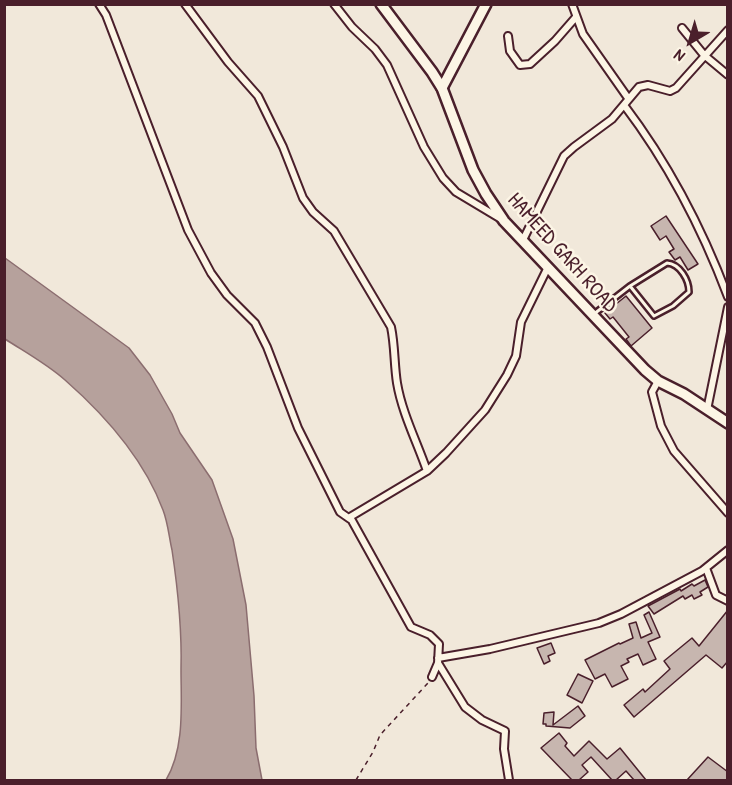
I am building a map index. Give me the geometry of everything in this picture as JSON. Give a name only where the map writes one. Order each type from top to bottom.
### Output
[{"type":"main road","name":"HAMEED GARH ROAD","points":[[381,4],[442,87],[473,170],[504,221],[645,370],[658,381],[684,394],[728,423]]},
{"type":"main road","points":[[442,87],[486,4]]},
{"type":"street","points":[[99,4],[106,15],[188,230],[211,273],[227,295],[255,323],[267,347],[298,428],[340,512],[350,519],[411,627],[436,640],[440,649],[432,678]]},
{"type":"street","points":[[185,4],[228,62],[258,96],[283,147],[303,198],[313,212],[334,231],[391,327],[397,382],[403,407],[427,471]]},
{"type":"street","points":[[334,4],[387,65],[424,147],[443,178],[456,192],[504,221]]},
{"type":"street","points":[[572,4],[583,34],[628,98]]},
{"type":"street","points":[[508,36],[510,51],[520,65],[531,64],[576,17]]},
{"type":"street","points":[[682,28],[705,55],[728,75]]},
{"type":"street","points":[[523,240],[564,156],[612,119],[639,87],[648,85],[670,91],[676,88],[728,30]]},
{"type":"street","points":[[624,105],[641,127],[685,200],[709,247],[728,297]]},
{"type":"street","points":[[350,519],[427,471],[485,410],[516,356],[521,322],[548,267]]},
{"type":"street","points":[[707,410],[728,307]]},
{"type":"street","points":[[658,381],[652,392],[661,426],[674,451],[728,513]]},
{"type":"street","points":[[438,660],[599,622],[621,614],[706,568],[728,550]]},
{"type":"street","points":[[706,568],[716,595],[728,601]]},
{"type":"street","points":[[438,660],[465,707],[482,720],[505,731],[504,750],[509,780]]},
{"type":"lane","points":[[593,315],[630,286],[661,265],[672,263],[678,267],[684,275],[689,292],[673,306],[654,316],[630,286]]},
{"type":"path","points":[[356,780],[374,752],[380,735],[413,702],[432,678]]},
{"type":"shaded area","points":[[5,258],[129,348],[150,375],[180,433],[212,480],[233,539],[246,605],[256,748],[262,780],[166,780],[176,754],[181,726],[181,654],[176,580],[165,515],[155,491],[134,456],[95,408],[58,374],[5,339]]},
{"type":"building","points":[[666,216],[698,264],[688,270],[680,257],[675,260],[669,252],[674,249],[666,236],[660,240],[651,226]]},
{"type":"building","points":[[626,296],[652,328],[631,346],[626,339],[629,337],[613,317],[610,319],[605,313]]},
{"type":"building","points":[[705,580],[708,587],[700,592],[702,595],[694,599],[692,595],[685,599],[683,596],[654,614],[648,606],[680,589],[681,591]]},
{"type":"building","points":[[728,610],[728,661],[722,668],[706,655],[634,717],[624,705],[643,689],[645,692],[670,669],[664,661],[692,638],[699,646]]},
{"type":"building","points":[[649,612],[660,637],[648,642],[656,659],[643,665],[638,654],[627,659],[629,662],[621,666],[628,679],[612,687],[605,674],[595,679],[585,660],[633,638],[629,624],[636,622],[641,638],[652,633],[644,615]]},
{"type":"building","points":[[551,643],[555,653],[548,656],[550,661],[544,664],[537,648]]},
{"type":"building","points":[[578,674],[593,681],[582,703],[567,695]]},
{"type":"building","points":[[578,706],[585,716],[570,728],[543,724],[544,713],[554,712],[553,725]]},
{"type":"building","points":[[559,733],[567,743],[565,746],[574,756],[589,741],[607,759],[620,748],[646,780],[634,780],[626,771],[616,780],[612,780],[591,757],[582,765],[588,772],[579,780],[572,780],[541,748]]},
{"type":"building","points":[[708,757],[728,772],[728,780],[687,780]]}]
